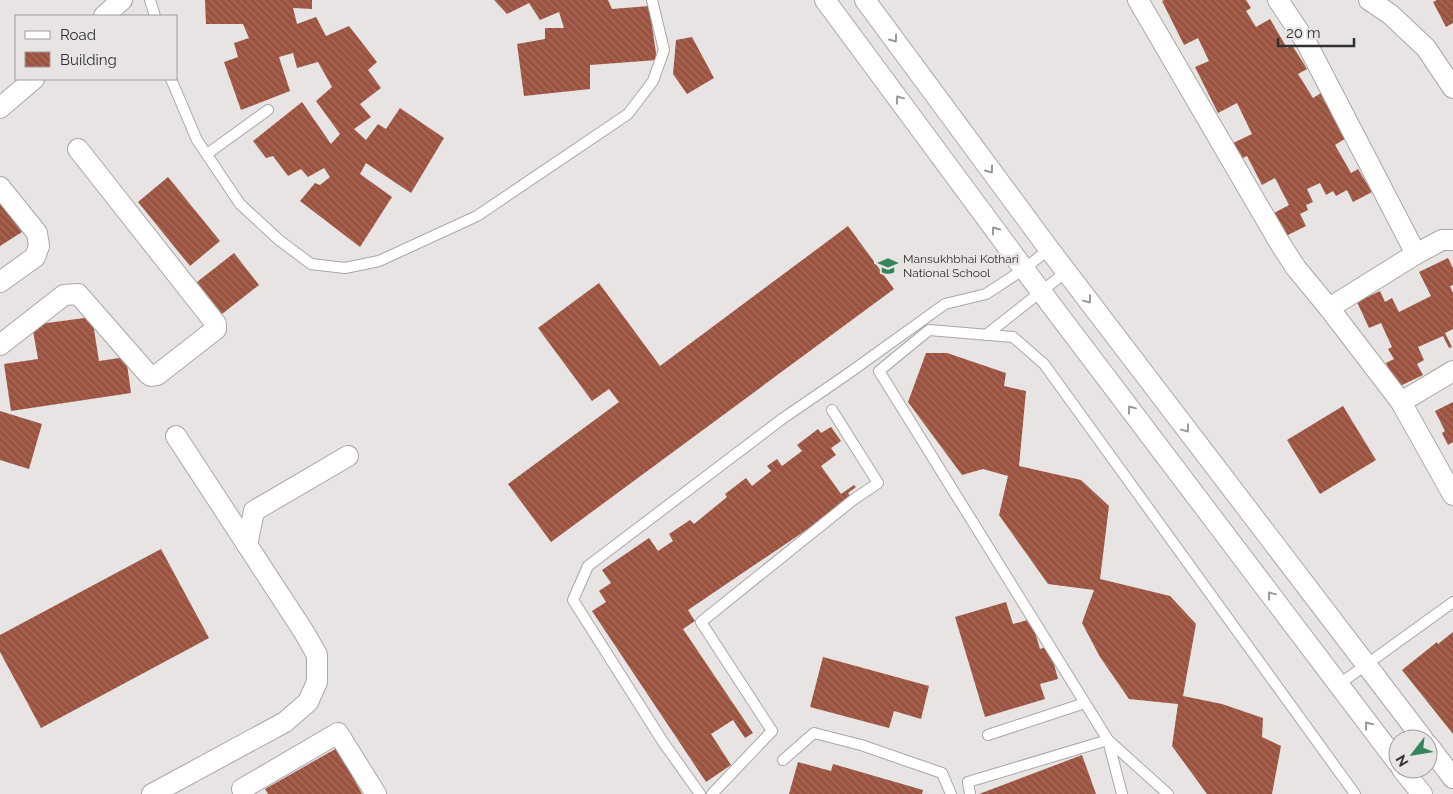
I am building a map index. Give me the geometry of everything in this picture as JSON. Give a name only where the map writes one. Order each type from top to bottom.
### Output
[{"type":"street","points":[[105,15],[122,0]]},
{"type":"street","points":[[825,0],[1041,292],[1388,750]]},
{"type":"street","points":[[865,0],[1066,272],[1415,729]]},
{"type":"street","points":[[1138,0],[1281,246],[1296,268],[1401,402],[1453,495]]},
{"type":"street","points":[[1278,0],[1306,42],[1416,254]]},
{"type":"street","points":[[1369,0],[1390,14],[1426,48],[1453,88]]},
{"type":"street","points":[[0,108],[33,80]]},
{"type":"street","points":[[0,345],[64,295],[69,294],[78,294],[151,376],[157,375],[216,328],[216,324],[78,149]]},
{"type":"street","points":[[0,187],[37,233],[39,246],[35,257],[0,282]]},
{"type":"street","points":[[1329,308],[1416,254],[1442,240],[1453,240]]},
{"type":"street","points":[[1401,402],[1453,371]]},
{"type":"street","points":[[152,794],[285,722],[308,702],[317,682],[317,655],[304,632],[176,436]]},
{"type":"street","points":[[247,545],[254,511],[348,456]]},
{"type":"street","points":[[244,794],[242,789],[338,733],[376,794]]},
{"type":"street","points":[[1438,758],[1453,778]]},
{"type":"street","points":[[1410,779],[1422,794]]},
{"type":"lane","points":[[150,0],[155,15]]},
{"type":"lane","points":[[171,80],[197,140],[240,204],[279,240],[311,264],[345,268],[379,261],[477,216],[628,114],[653,81],[664,50],[652,0]]},
{"type":"lane","points":[[207,154],[268,110]]},
{"type":"lane","points":[[700,794],[663,742],[573,600],[588,566],[782,419],[850,373],[945,304],[986,294],[1024,269],[1049,249]]},
{"type":"lane","points":[[986,335],[1066,272]]},
{"type":"lane","points":[[1168,794],[1108,740],[879,370],[929,330],[1013,338],[1044,364],[1354,794]]},
{"type":"lane","points":[[712,794],[772,731],[701,622],[878,482],[832,410]]},
{"type":"lane","points":[[1338,684],[1453,602]]},
{"type":"lane","points":[[988,734],[1085,703]]},
{"type":"lane","points":[[783,760],[814,733],[861,745],[942,773],[951,794]]},
{"type":"lane","points":[[970,794],[968,782],[1108,740]]},
{"type":"lane","points":[[1108,740],[1122,794]]},
{"type":"building","points":[[205,0],[312,0],[312,9],[293,8],[297,24],[316,17],[326,36],[349,26],[377,62],[368,70],[381,88],[360,104],[371,117],[354,129],[366,140],[378,124],[386,129],[400,108],[444,138],[411,193],[366,163],[360,174],[392,197],[360,247],[300,201],[315,183],[320,185],[330,177],[324,168],[308,177],[301,169],[288,176],[273,156],[266,158],[253,141],[302,102],[331,144],[340,134],[316,101],[332,87],[318,62],[297,68],[293,53],[279,57],[290,91],[241,110],[224,62],[238,57],[234,43],[249,38],[243,24],[206,24]]},
{"type":"building","points":[[494,0],[608,0],[612,9],[649,6],[657,60],[590,65],[590,89],[524,96],[517,44],[545,39],[545,28],[564,28],[559,12],[540,20],[529,3],[507,14]]},
{"type":"building","points":[[1246,0],[1251,8],[1246,11],[1256,27],[1270,19],[1287,48],[1292,45],[1307,69],[1298,74],[1313,98],[1321,93],[1348,137],[1335,145],[1351,173],[1358,169],[1372,192],[1353,202],[1347,190],[1336,196],[1333,191],[1326,195],[1320,183],[1307,189],[1313,202],[1306,205],[1308,210],[1300,214],[1306,226],[1286,236],[1274,213],[1289,205],[1275,178],[1262,185],[1247,156],[1239,160],[1231,144],[1252,134],[1237,103],[1218,113],[1195,67],[1209,61],[1198,38],[1184,45],[1162,1]]},
{"type":"building","points":[[1437,0],[1453,0],[1453,23],[1446,27],[1433,2]]},
{"type":"building","points":[[692,37],[714,78],[687,94],[673,74],[676,40]]},
{"type":"building","points":[[168,177],[220,241],[190,266],[138,202]]},
{"type":"building","points":[[0,197],[22,232],[0,246]]},
{"type":"building","points":[[848,226],[894,289],[551,542],[508,484],[619,402],[609,389],[592,401],[538,328],[599,283],[660,366]]},
{"type":"building","points":[[234,253],[259,285],[222,314],[197,282]]},
{"type":"building","points":[[1448,258],[1453,268],[1453,285],[1450,286],[1453,293],[1453,329],[1445,333],[1452,347],[1449,348],[1443,336],[1418,347],[1424,360],[1417,364],[1423,375],[1398,387],[1386,363],[1394,359],[1388,349],[1392,347],[1381,323],[1369,328],[1357,302],[1380,291],[1385,302],[1392,298],[1399,312],[1431,296],[1419,272]]},
{"type":"building","points":[[92,317],[99,361],[126,357],[131,393],[11,411],[4,364],[38,359],[32,325]]},
{"type":"building","points":[[926,353],[947,353],[1006,373],[1004,386],[1026,391],[1019,466],[1081,480],[1109,506],[1100,579],[1170,596],[1196,624],[1183,696],[1222,704],[1263,718],[1262,737],[1281,746],[1272,794],[1207,794],[1172,746],[1178,704],[1129,699],[1100,657],[1082,623],[1094,590],[1048,584],[999,515],[1008,476],[983,469],[962,475],[908,402]]},
{"type":"building","points":[[1453,402],[1453,442],[1448,445],[1442,433],[1445,431],[1435,411]]},
{"type":"building","points":[[1343,406],[1376,460],[1320,494],[1287,440]]},
{"type":"building","points":[[0,411],[42,424],[29,469],[0,460]]},
{"type":"building","points":[[831,427],[841,441],[831,448],[836,455],[821,466],[841,494],[854,485],[856,487],[848,493],[852,499],[688,610],[695,621],[683,629],[753,733],[745,738],[733,720],[711,734],[731,765],[706,782],[592,611],[606,602],[599,591],[611,583],[602,570],[649,538],[658,551],[673,541],[669,534],[690,520],[694,524],[727,497],[725,494],[746,478],[752,486],[771,471],[767,466],[777,459],[782,466],[802,451],[797,445],[818,429],[821,433]]},
{"type":"building","points":[[161,549],[209,638],[41,728],[0,652],[0,635]]},
{"type":"building","points":[[1006,602],[1013,624],[1031,619],[1040,649],[1049,646],[1058,679],[1040,684],[1045,699],[985,717],[955,617]]},
{"type":"building","points":[[1453,632],[1453,734],[1402,670],[1437,642],[1438,644]]},
{"type":"building","points":[[823,657],[929,686],[921,719],[894,711],[889,728],[810,707]]},
{"type":"building","points":[[337,748],[362,794],[268,794],[265,789]]},
{"type":"building","points":[[1082,755],[1096,794],[979,794]]},
{"type":"building","points":[[798,762],[831,771],[833,764],[923,790],[922,794],[789,794]]},
{"type":"place","name":"Mansukhbhai Kothari National School","points":[[888,266]]}]
